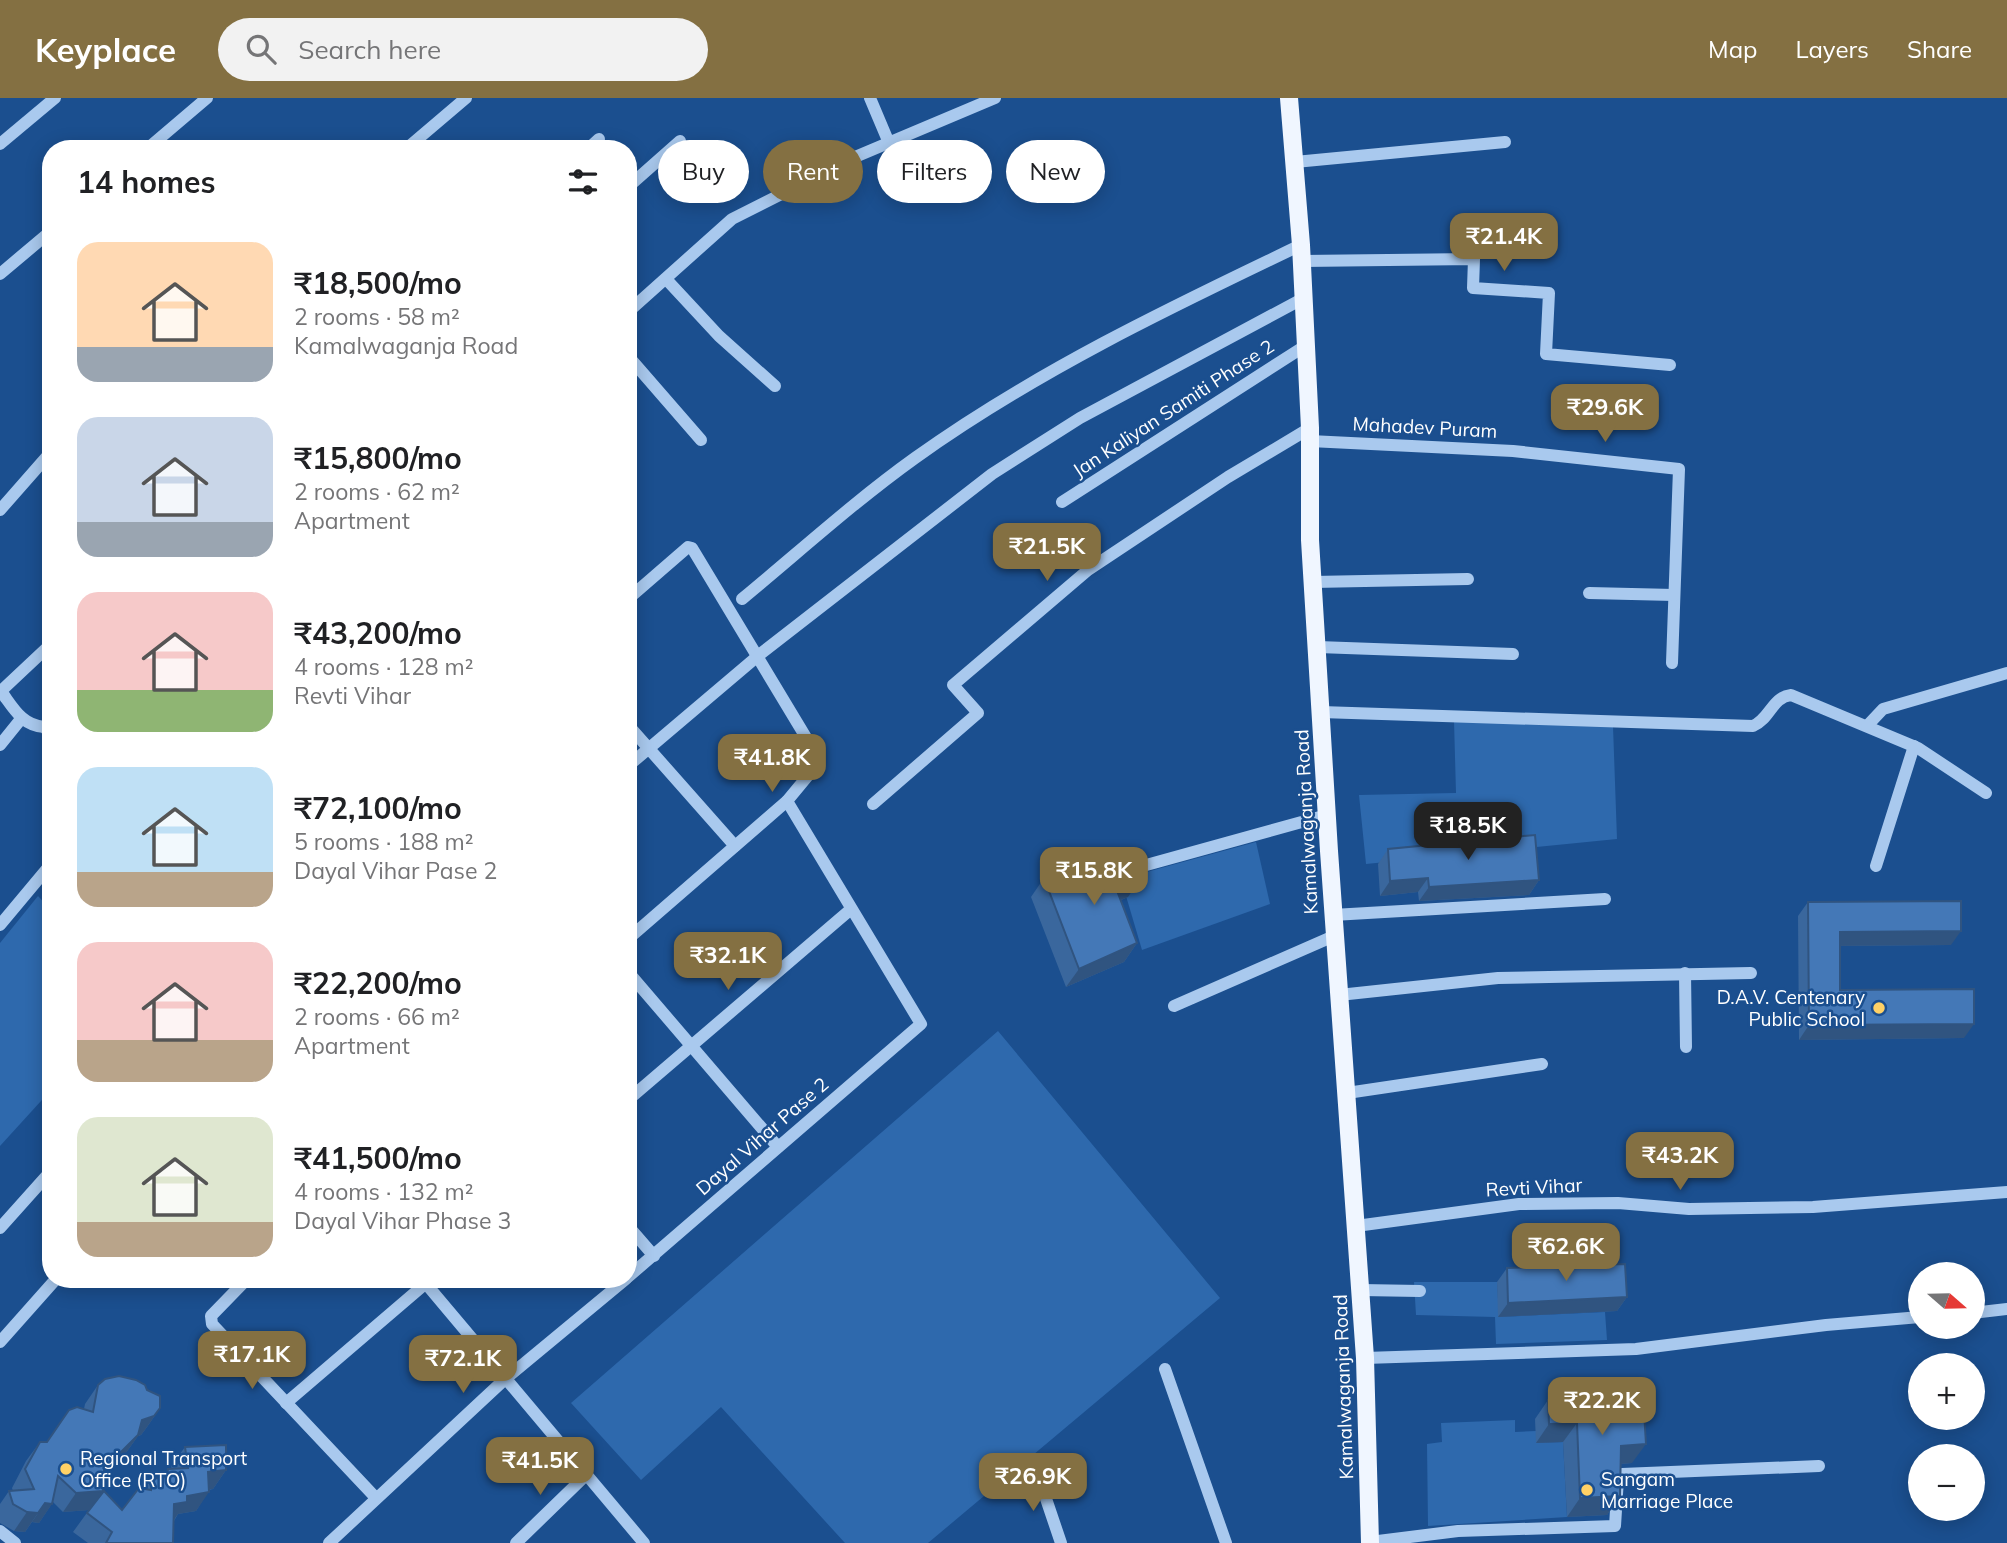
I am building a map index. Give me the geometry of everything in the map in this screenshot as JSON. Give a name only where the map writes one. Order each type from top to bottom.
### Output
[{"type":"main road","name":"Kamalwaganja Road","points":[[1289,98],[1302,253],[1313,582],[1334,936],[1365,1358],[1370,1543]]},
{"type":"street","points":[[0,144],[55,98]]},
{"type":"street","points":[[158,140],[207,98]]},
{"type":"street","points":[[417,140],[466,98]]},
{"type":"street","points":[[870,98],[887,140]]},
{"type":"street","points":[[895,140],[995,98]]},
{"type":"street","points":[[1295,162],[1505,142]]},
{"type":"street","points":[[637,304],[732,219],[877,148]]},
{"type":"street","points":[[637,179],[658,160]]},
{"type":"street","points":[[0,274],[42,239]]},
{"type":"street","points":[[741,599],[914,459],[996,404],[1163,310],[1302,253],[1474,259],[1473,288],[1549,293],[1546,354],[1671,365]]},
{"type":"street","points":[[666,279],[719,336],[775,386]]},
{"type":"street","points":[[637,758],[759,655],[992,474],[1080,418],[1304,298]]},
{"type":"street","name":"Jan Kaliyan Samiti Phase 2","points":[[1062,502],[1305,346]]},
{"type":"street","points":[[637,366],[701,440]]},
{"type":"street","points":[[873,804],[978,713],[953,685],[1088,570],[1228,477],[1310,435]]},
{"type":"street","name":"Mahadev Puram","points":[[1310,435],[1513,451],[1679,469],[1672,663]]},
{"type":"street","points":[[0,510],[42,462]]},
{"type":"street","points":[[637,591],[690,547],[759,655],[816,754],[816,766],[787,802],[637,931]]},
{"type":"street","points":[[1313,582],[1468,579]]},
{"type":"street","points":[[1589,593],[1674,595]]},
{"type":"street","points":[[1318,647],[1513,654]]},
{"type":"street","points":[[42,652],[0,691],[21,719],[32,726],[42,727]]},
{"type":"street","points":[[1873,718],[2007,673]]},
{"type":"street","points":[[1321,712],[1754,726],[1762,722],[1778,699],[1791,695],[1873,718],[1945,763],[1986,793]]},
{"type":"street","points":[[0,745],[21,719]]},
{"type":"street","points":[[637,735],[735,846]]},
{"type":"street","points":[[1876,866],[1914,746]]},
{"type":"street","points":[[637,1092],[850,910],[787,802]]},
{"type":"street","points":[[1119,873],[1327,815]]},
{"type":"street","points":[[0,925],[42,875]]},
{"type":"street","points":[[1333,915],[1605,899]]},
{"type":"street","name":"Dayal Vihar Pase 2","points":[[637,1270],[921,1024],[850,910]]},
{"type":"street","points":[[1174,1006],[1334,936]]},
{"type":"street","points":[[1685,973],[1686,1047]]},
{"type":"street","points":[[1339,995],[1498,978],[1751,973]]},
{"type":"street","points":[[637,982],[778,1147]]},
{"type":"street","points":[[1347,1093],[1542,1064]]},
{"type":"street","points":[[0,1228],[42,1181]]},
{"type":"street","name":"Revti Vihar","points":[[1356,1226],[1519,1204],[1618,1203],[1689,1209],[1813,1207],[2007,1192]]},
{"type":"street","points":[[637,1236],[654,1256]]},
{"type":"street","points":[[0,1342],[48,1288]]},
{"type":"street","points":[[239,1288],[209,1320],[376,1497]]},
{"type":"street","points":[[286,1404],[416,1288]]},
{"type":"street","points":[[430,1288],[504,1380],[644,1543]]},
{"type":"street","name":"Dayal Vihar Pase 2","points":[[329,1543],[504,1380],[615,1288]]},
{"type":"street","points":[[1361,1290],[1420,1291]]},
{"type":"street","points":[[1985,1312],[2007,1309]]},
{"type":"street","points":[[1365,1358],[1636,1349],[1826,1325],[1908,1318]]},
{"type":"street","points":[[1165,1369],[1226,1543]]},
{"type":"street","points":[[1370,1543],[1458,1531],[1615,1526],[1618,1478],[1622,1474],[1819,1466]]},
{"type":"street","points":[[1037,1472],[1060,1543]]},
{"type":"street","points":[[516,1543],[586,1475]]},
{"type":"street","points":[[0,1531],[15,1543]]},
{"type":"shaded area","points":[[1454,721],[1613,726],[1617,839],[1366,864],[1359,795],[1456,793]]},
{"type":"shaded area","points":[[1256,842],[1270,904],[1142,950],[1121,879]]},
{"type":"shaded area","points":[[38,896],[42,900],[42,1100],[0,1146],[0,943]]},
{"type":"shaded area","points":[[998,1031],[1220,1298],[928,1543],[845,1543],[721,1407],[641,1480],[571,1403]]},
{"type":"shaded area","points":[[1414,1282],[1497,1282],[1499,1317],[1605,1312],[1607,1340],[1496,1344],[1495,1317],[1416,1315]]},
{"type":"shaded area","points":[[1515,1420],[1515,1432],[1536,1431],[1536,1443],[1563,1442],[1567,1517],[1428,1526],[1427,1444],[1442,1442],[1441,1423]]},
{"type":"building","points":[[1535,835],[1539,880],[1429,887],[1428,878],[1390,881],[1388,849]]},
{"type":"building","points":[[1124,851],[1127,861],[1135,862],[1141,878],[1116,888],[1137,943],[1079,969],[1044,878]]},
{"type":"building","points":[[1961,901],[1961,931],[1840,932],[1840,990],[1974,989],[1974,1024],[1809,1025],[1808,902]]},
{"type":"building","points":[[1625,1264],[1627,1297],[1508,1303],[1507,1268]]},
{"type":"building","points":[[119,1376],[136,1380],[145,1385],[147,1390],[160,1396],[160,1408],[154,1416],[142,1420],[138,1435],[104,1469],[103,1491],[76,1493],[58,1476],[52,1504],[45,1503],[38,1513],[27,1512],[13,1504],[9,1491],[34,1489],[25,1469],[40,1442],[47,1442],[69,1410],[77,1407],[93,1412],[98,1385],[105,1379]]},
{"type":"building","points":[[1643,1395],[1646,1444],[1621,1446],[1620,1496],[1580,1498],[1577,1423],[1549,1424],[1548,1400]]},
{"type":"building","points":[[226,1445],[226,1470],[208,1472],[209,1492],[187,1496],[187,1502],[174,1504],[173,1543],[106,1543],[112,1532],[87,1513],[104,1491],[122,1510],[139,1488],[151,1490],[151,1479],[167,1477],[168,1469],[188,1468],[185,1447]]},
{"type":"place","name":"D.A.V. Centenary Public School","points":[[1879,1008]]},
{"type":"place","name":"Regional Transport Office (RTO)","points":[[66,1469]]},
{"type":"place","name":"Sangam Marriage Place","points":[[1587,1490]]}]
